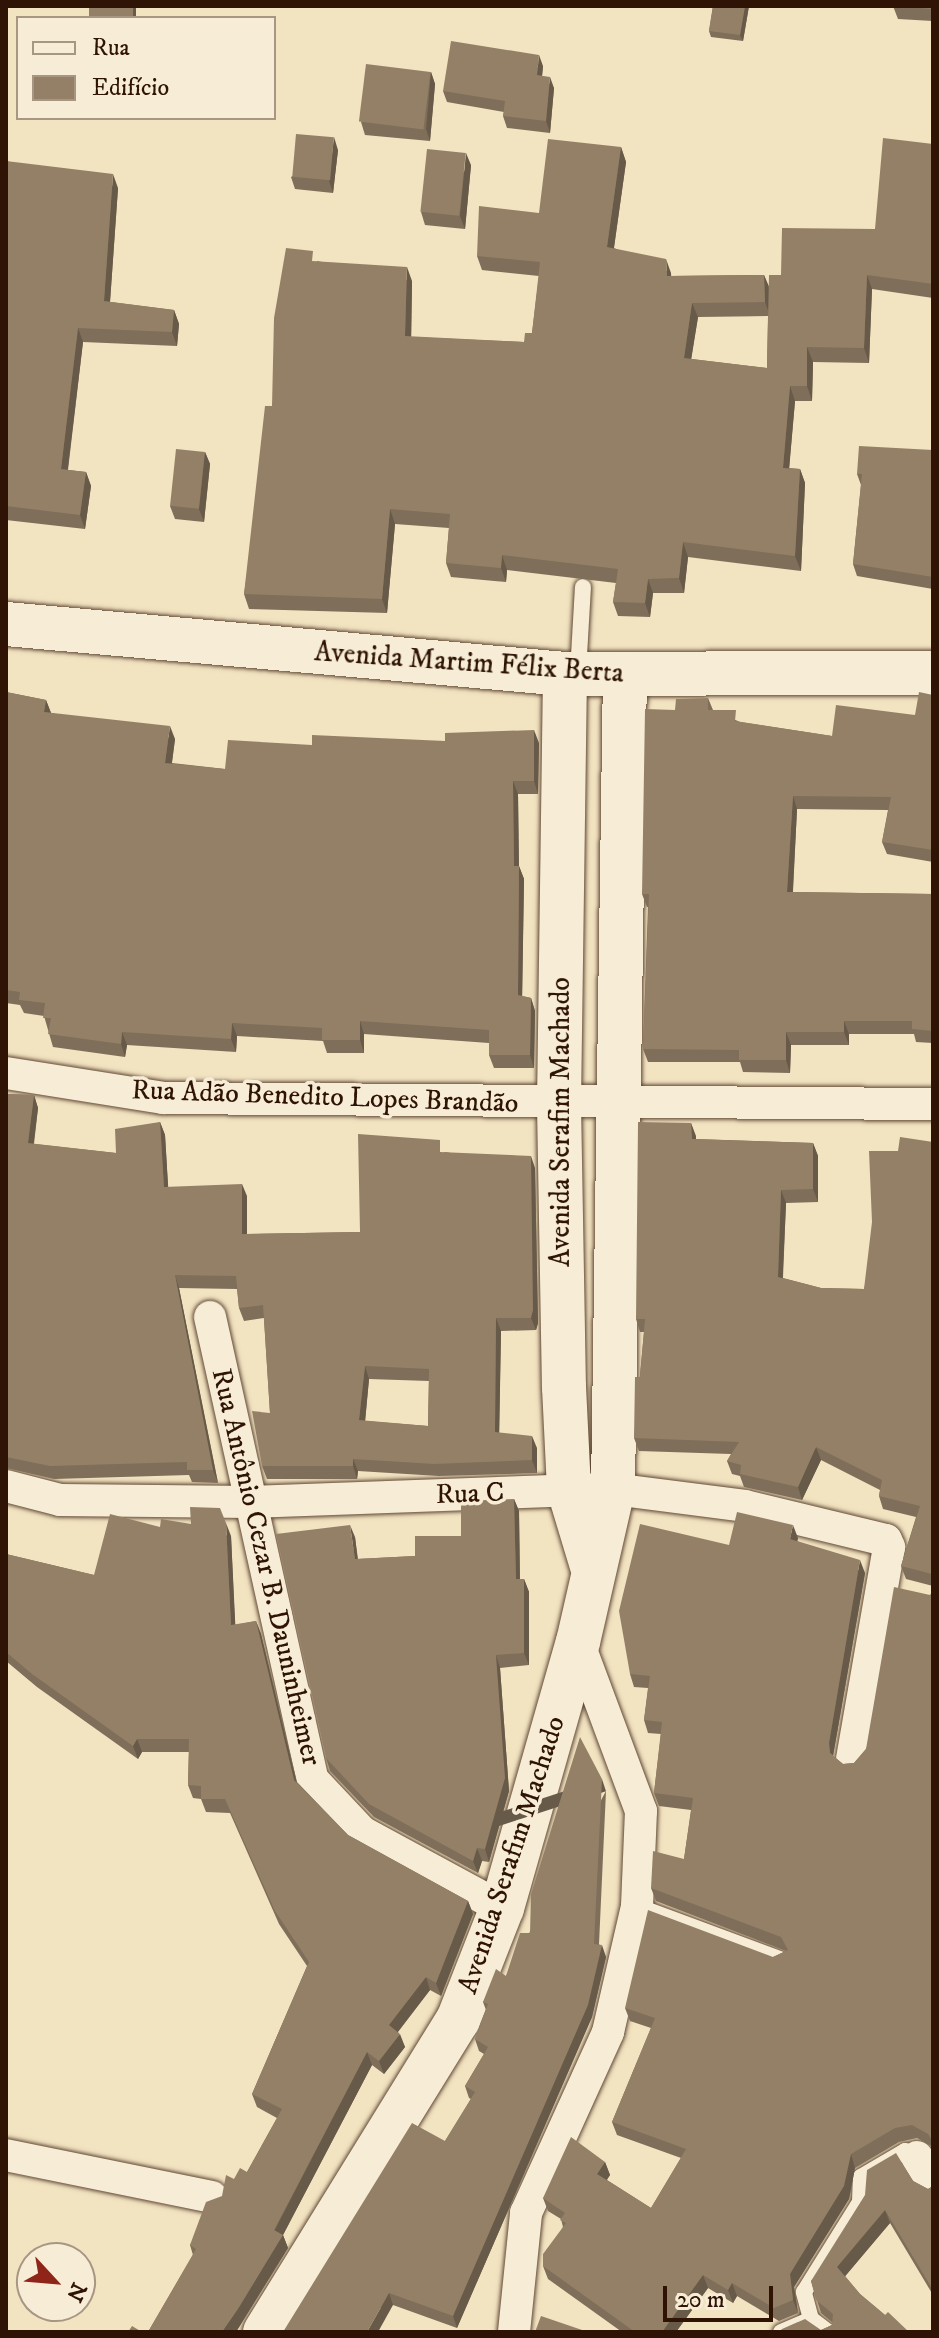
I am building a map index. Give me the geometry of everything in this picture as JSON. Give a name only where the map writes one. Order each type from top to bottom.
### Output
[{"type":"street","name":"Avenida Martim Félix Berta","points":[[6,624],[571,674],[933,673]]},
{"type":"street","name":"Avenida Serafim Machado","points":[[571,674],[559,1104],[569,1490],[592,1566]]},
{"type":"street","name":"Avenida Serafim Machado","points":[[265,2332],[458,2020],[502,1908],[578,1642],[592,1566],[613,1489],[625,675]]},
{"type":"street","name":"Rua Adão Benedito Lopes Brandão","points":[[6,1073],[163,1098],[559,1104],[933,1104]]},
{"type":"street","name":"Rua Antônio Cezar B. Dauninheimer","points":[[210,1317],[313,1780],[362,1832],[502,1908]]},
{"type":"street","name":"Rua C","points":[[6,1486],[60,1500],[250,1502],[613,1489],[745,1506],[886,1540],[889,1585],[852,1759]]},
{"type":"street","points":[[514,2332],[526,2213],[608,2032],[637,1906],[641,1811],[578,1642]]},
{"type":"street","points":[[6,2155],[212,2197]]},
{"type":"lane","points":[[571,674],[583,587]]},
{"type":"lane","points":[[637,1906],[782,1960]]},
{"type":"lane","points":[[828,2332],[811,2319],[804,2292],[860,2202],[861,2177],[905,2151],[927,2170]]},
{"type":"lane","points":[[781,2332],[811,2319]]},
{"type":"building","points":[[89,6],[133,6],[133,16],[89,16]]},
{"type":"building","points":[[713,6],[745,6],[740,35],[709,31]]},
{"type":"building","points":[[893,6],[933,6],[933,9]]},
{"type":"building","points":[[451,41],[539,55],[537,75],[550,77],[546,121],[503,116],[505,101],[443,91]]},
{"type":"building","points":[[366,64],[431,72],[423,129],[359,122]]},
{"type":"building","points":[[296,134],[334,137],[330,180],[292,177]]},
{"type":"building","points":[[883,138],[933,144],[933,284],[867,275],[864,348],[807,347],[807,386],[790,386],[783,468],[800,469],[795,556],[683,542],[679,578],[648,579],[645,603],[613,602],[618,569],[502,555],[501,568],[446,563],[450,514],[390,509],[382,599],[244,594],[265,406],[272,406],[274,318],[286,248],[313,251],[312,261],[407,267],[405,336],[524,342],[525,333],[532,333],[540,262],[477,256],[479,206],[539,213],[548,139],[621,147],[607,247],[666,259],[667,276],[764,275],[765,302],[692,303],[684,358],[767,368],[769,275],[781,275],[782,228],[875,229]]},
{"type":"building","points":[[427,149],[466,153],[459,216],[420,212]]},
{"type":"building","points":[[6,161],[113,174],[104,301],[174,310],[172,332],[78,328],[61,469],[86,472],[80,515],[6,506]]},
{"type":"building","points":[[859,446],[933,450],[933,577],[853,564],[862,474],[857,474]]},
{"type":"building","points":[[176,449],[205,452],[199,509],[170,506]]},
{"type":"building","points":[[6,692],[46,700],[44,712],[170,726],[165,763],[225,769],[228,740],[312,745],[312,735],[445,741],[445,733],[534,730],[534,781],[513,781],[514,866],[519,866],[518,995],[531,998],[530,1055],[489,1055],[489,1030],[360,1021],[360,1040],[322,1040],[322,1028],[232,1023],[231,1039],[122,1032],[121,1044],[48,1034],[51,1018],[43,1018],[45,1003],[19,1000],[20,992],[6,990]]},
{"type":"building","points":[[919,692],[933,695],[933,850],[882,842],[891,797],[793,796],[787,892],[933,894],[933,1031],[912,1029],[912,1021],[844,1021],[844,1032],[786,1032],[786,1060],[739,1060],[739,1050],[643,1049],[649,894],[642,894],[645,709],[675,710],[676,699],[708,698],[708,710],[736,710],[735,721],[832,736],[836,705],[915,715]]},
{"type":"building","points":[[6,1094],[34,1095],[28,1143],[116,1153],[115,1129],[160,1122],[164,1187],[242,1184],[242,1234],[360,1232],[358,1134],[440,1140],[440,1152],[531,1156],[533,1310],[531,1318],[496,1318],[495,1432],[532,1436],[532,1460],[434,1464],[353,1459],[353,1466],[262,1466],[252,1411],[270,1413],[263,1305],[239,1308],[236,1276],[175,1275],[213,1470],[187,1470],[187,1462],[50,1466],[6,1457]],"holes":[[[365,1366],[429,1369],[428,1426],[359,1420]]]},
{"type":"building","points":[[638,1122],[691,1123],[692,1139],[813,1143],[813,1189],[781,1190],[778,1277],[821,1288],[864,1289],[872,1222],[869,1151],[898,1151],[900,1137],[933,1142],[933,1576],[901,1566],[920,1506],[879,1496],[882,1480],[816,1447],[798,1487],[740,1474],[741,1465],[727,1461],[739,1442],[634,1438],[635,1377],[640,1377],[645,1319],[636,1319]]},
{"type":"building","points":[[514,1499],[516,1579],[524,1579],[524,1653],[496,1655],[505,1778],[485,1849],[477,1848],[473,1861],[369,1804],[326,1758],[276,1534],[350,1525],[355,1559],[415,1556],[415,1536],[461,1536],[461,1501]]},
{"type":"building","points":[[190,1507],[220,1508],[226,1523],[231,1625],[256,1621],[294,1780],[348,1835],[468,1901],[436,1983],[426,1977],[389,2025],[400,2034],[379,2061],[367,2052],[274,2230],[283,2235],[222,2332],[148,2332],[196,2249],[190,2245],[206,2202],[222,2196],[226,2175],[234,2179],[240,2168],[247,2172],[282,2109],[252,2094],[309,1962],[275,1911],[225,1799],[201,1799],[201,1786],[188,1785],[189,1739],[137,1739],[133,1746],[6,1652],[6,1554],[94,1575],[110,1514],[160,1527],[161,1519],[191,1524]]},
{"type":"building","points":[[737,1512],[793,1525],[790,1539],[860,1560],[829,1743],[830,1753],[843,1764],[854,1763],[866,1749],[894,1587],[930,1595],[933,1592],[933,2142],[928,2134],[912,2125],[895,2128],[851,2154],[844,2186],[790,2274],[793,2300],[774,2308],[732,2283],[728,2290],[703,2275],[662,2332],[635,2332],[543,2266],[543,2254],[566,2223],[560,2220],[565,2213],[543,2198],[571,2137],[605,2162],[597,2174],[651,2208],[686,2149],[612,2122],[655,2018],[625,2008],[648,1910],[773,1957],[788,1950],[781,1937],[651,1888],[653,1851],[684,1859],[693,1798],[654,1793],[662,1722],[644,1720],[650,1676],[630,1674],[619,1611],[640,1524],[729,1545]]},
{"type":"building","points":[[580,1737],[602,1779],[594,1944],[602,1945],[588,2005],[453,2316],[389,2293],[367,2332],[283,2332],[412,2123],[445,2141],[475,2092],[465,2086],[488,2047],[475,2039],[488,2004],[483,2002],[496,1969],[506,1976],[520,1933],[530,1933],[531,1894]]},
{"type":"building","points":[[896,2153],[913,2181],[928,2189],[933,2186],[933,2290],[885,2210],[837,2267],[860,2294],[885,2315],[888,2312],[909,2332],[779,2332],[805,2319],[821,2330],[832,2325],[833,2314],[816,2300],[811,2281],[865,2195],[867,2170]]},
{"type":"building","points":[[541,2316],[588,2332],[535,2332]]},
{"type":"building","points":[[132,2326],[142,2332],[128,2332]]}]
